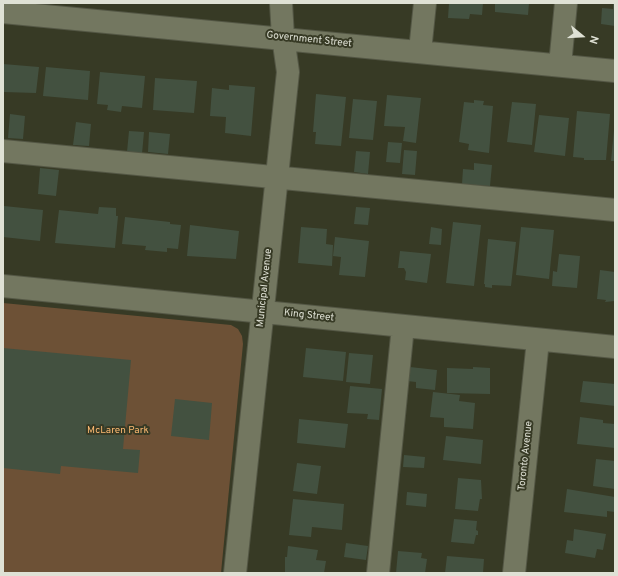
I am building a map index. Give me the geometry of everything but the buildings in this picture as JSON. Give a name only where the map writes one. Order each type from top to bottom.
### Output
[{"type":"street","name":"Municipal Avenue","points":[[235,573],[288,72],[283,37],[281,3]]},
{"type":"street","points":[[420,51],[425,3]]},
{"type":"street","points":[[560,65],[566,3]]},
{"type":"street","name":"Government Street","points":[[3,12],[283,37],[615,71]]},
{"type":"street","points":[[3,151],[615,210]]},
{"type":"street","name":"King Street","points":[[3,286],[615,347]]},
{"type":"street","points":[[378,573],[403,326]]},
{"type":"street","name":"Toronto Avenue","points":[[514,573],[538,340]]},
{"type":"green space","name":"McLaren Park","points":[[3,303],[231,325],[238,329],[242,336],[243,344],[221,573],[3,573]]}]
